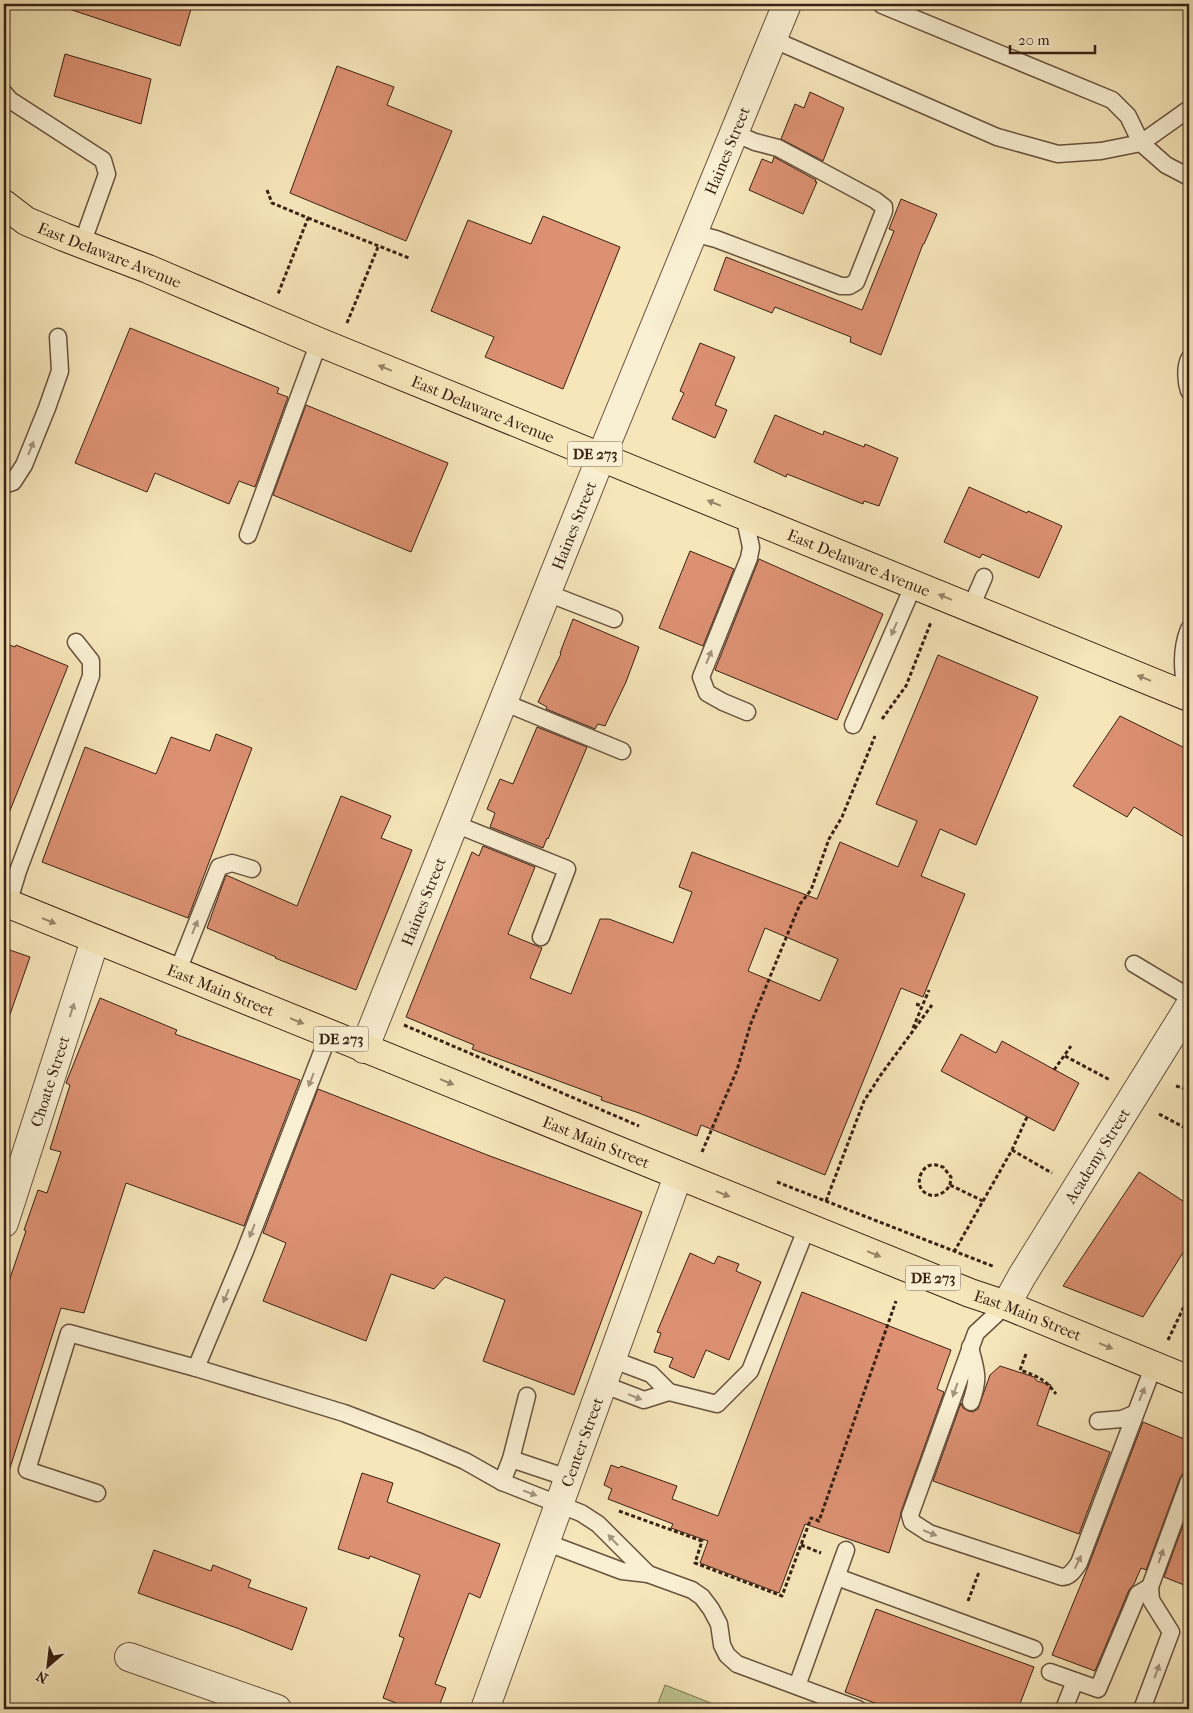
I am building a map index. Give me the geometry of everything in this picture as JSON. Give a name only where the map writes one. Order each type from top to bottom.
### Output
[{"type":"main road","name":"East Delaware Avenue","points":[[4,204],[26,220],[82,244],[148,269],[320,342],[1188,696]]},
{"type":"main road","name":"East Main Street","points":[[6,903],[678,1176],[970,1293],[1006,1305],[1189,1380]]},
{"type":"street","name":"Haines Street","points":[[364,1049],[601,456],[786,4]]},
{"type":"street","name":"Choate Street","points":[[4,1222],[95,940]]},
{"type":"street","name":"Academy Street","points":[[1006,1305],[1022,1276],[1189,1007]]},
{"type":"street","name":"Center Street","points":[[485,1709],[678,1176]]},
{"type":"street","points":[[129,1657],[276,1709]]},
{"type":"lane","points":[[883,4],[882,6],[1112,100],[1128,116],[1141,143],[1166,165],[1189,177]]},
{"type":"lane","points":[[772,39],[997,136],[1058,154],[1101,151],[1141,143],[1189,109]]},
{"type":"lane","points":[[4,93],[10,100],[103,160],[107,174],[82,244]]},
{"type":"lane","points":[[693,233],[716,239],[841,286],[849,286],[856,282],[884,207],[866,195],[778,148],[755,142],[734,133]]},
{"type":"lane","points":[[4,486],[13,482],[24,465],[47,408],[60,371],[58,337]]},
{"type":"lane","points":[[248,534],[320,342]]},
{"type":"lane","points":[[1189,360],[1187,363],[1187,384],[1189,391]]},
{"type":"lane","points":[[744,515],[751,547],[749,558],[701,677],[706,693],[747,712]]},
{"type":"lane","points":[[971,607],[984,577]]},
{"type":"lane","points":[[853,725],[914,584]]},
{"type":"lane","points":[[547,593],[614,619]]},
{"type":"lane","points":[[1188,696],[1182,668],[1184,641],[1189,629]]},
{"type":"lane","points":[[6,903],[91,676],[91,661],[76,642]]},
{"type":"lane","points":[[503,702],[622,751]]},
{"type":"lane","points":[[455,824],[567,869],[541,937]]},
{"type":"lane","points":[[177,973],[220,868],[232,863],[252,869]]},
{"type":"lane","points":[[1134,964],[1189,997]]},
{"type":"lane","points":[[196,1368],[245,1251],[329,1034]]},
{"type":"lane","points":[[611,1359],[651,1374],[669,1392],[717,1404],[750,1371],[807,1227]]},
{"type":"lane","points":[[1006,1305],[976,1333],[910,1519],[917,1527],[929,1533],[1062,1577],[1066,1577],[1073,1572],[1079,1563],[1154,1365]]},
{"type":"lane","points":[[97,1492],[27,1470],[69,1333],[307,1401],[465,1460],[502,1482],[581,1513],[598,1524],[648,1574]]},
{"type":"lane","points":[[970,1347],[978,1376],[972,1402]]},
{"type":"lane","points":[[602,1384],[644,1400],[669,1392]]},
{"type":"lane","points":[[502,1482],[511,1459],[527,1396]]},
{"type":"lane","points":[[1098,1421],[1122,1419],[1134,1414]]},
{"type":"lane","points":[[511,1459],[568,1478]]},
{"type":"lane","points":[[1142,1709],[1171,1632],[1151,1600],[1150,1587],[1189,1482]]},
{"type":"lane","points":[[545,1542],[622,1571],[648,1574],[692,1590],[702,1597],[711,1609],[719,1624],[722,1645],[727,1655],[736,1664],[858,1709]]},
{"type":"lane","points":[[797,1686],[846,1550]]},
{"type":"lane","points":[[837,1577],[1034,1649]]},
{"type":"lane","points":[[1050,1672],[1098,1689],[1138,1594],[1150,1587]]},
{"type":"lane","points":[[1064,1709],[1075,1681]]},
{"type":"path","points":[[267,190],[272,203],[409,258]]},
{"type":"path","points":[[278,295],[308,218]]},
{"type":"path","points":[[344,330],[378,246]]},
{"type":"path","points":[[882,720],[906,686],[931,622]]},
{"type":"path","points":[[694,1148],[702,1152],[737,1070],[751,1023],[796,913],[800,904],[811,890],[829,839],[842,817],[878,729]]},
{"type":"path","points":[[911,1033],[929,990]]},
{"type":"path","points":[[916,1004],[922,1006]]},
{"type":"path","points":[[826,1201],[864,1101],[932,1006]]},
{"type":"path","points":[[378,1015],[644,1128]]},
{"type":"path","points":[[1054,1070],[1071,1046]]},
{"type":"path","points":[[1065,1056],[1110,1080]]},
{"type":"path","points":[[1176,1086],[1189,1090]]},
{"type":"path","points":[[1159,1114],[1189,1130]]},
{"type":"path","points":[[954,1252],[1012,1150],[1027,1117]]},
{"type":"path","points":[[1012,1150],[1052,1174]]},
{"type":"path","points":[[930,1165],[943,1167],[951,1177],[950,1185],[948,1190],[937,1196],[923,1191],[920,1186],[921,1174],[924,1168],[930,1165]]},
{"type":"path","points":[[773,1180],[954,1252],[1022,1276]]},
{"type":"path","points":[[950,1185],[983,1201]]},
{"type":"path","points":[[1168,1340],[1189,1296]]},
{"type":"path","points":[[613,1509],[702,1541],[694,1563],[782,1596],[811,1518],[819,1521],[896,1301]]},
{"type":"path","points":[[1026,1354],[1020,1370],[1037,1376],[1048,1383],[1056,1394]]},
{"type":"path","points":[[960,1622],[987,1552]]},
{"type":"path","points":[[686,1709],[694,1704],[707,1709]]},
{"type":"green space","points":[[665,1685],[726,1709],[656,1709]]},
{"type":"building","points":[[67,4],[175,4],[191,9],[180,46],[66,8]]},
{"type":"building","points":[[65,54],[151,79],[141,124],[54,96]]},
{"type":"building","points":[[337,66],[394,87],[387,105],[452,131],[406,241],[290,193]]},
{"type":"building","points":[[810,92],[844,108],[823,161],[781,139],[795,104],[804,108]]},
{"type":"building","points":[[774,157],[816,180],[815,182],[817,182],[803,214],[749,190],[762,159],[772,163]]},
{"type":"building","points":[[901,199],[937,214],[923,244],[881,355],[850,342],[851,337],[775,307],[772,313],[714,290],[726,257],[862,310],[894,231],[889,229]]},
{"type":"building","points":[[543,216],[620,247],[563,389],[485,357],[494,337],[431,311],[468,220],[531,244]]},
{"type":"building","points":[[130,328],[279,388],[277,393],[288,397],[255,487],[239,481],[229,504],[155,473],[147,492],[75,463]]},
{"type":"building","points":[[700,343],[735,357],[715,405],[727,410],[715,438],[672,419],[684,393],[680,391]]},
{"type":"building","points":[[306,405],[448,463],[411,552],[273,495]]},
{"type":"building","points":[[775,415],[823,435],[824,431],[864,447],[865,444],[898,458],[879,506],[864,501],[863,504],[787,474],[786,477],[754,462]]},
{"type":"building","points":[[969,487],[1027,513],[1028,511],[1062,526],[1039,578],[982,554],[980,558],[944,542]]},
{"type":"building","points":[[690,551],[734,569],[703,646],[659,628]]},
{"type":"building","points":[[759,559],[883,614],[837,720],[715,670]]},
{"type":"building","points":[[573,619],[639,647],[626,682],[605,726],[598,724],[595,729],[546,709],[547,707],[538,702],[561,654]]},
{"type":"building","points":[[4,643],[15,647],[16,645],[68,666],[5,823]]},
{"type":"building","points":[[938,655],[1038,697],[976,845],[940,829],[921,876],[965,894],[923,997],[901,988],[825,1175],[701,1125],[697,1136],[601,1100],[602,1097],[472,1049],[474,1045],[406,1017],[472,852],[479,856],[483,846],[535,867],[508,934],[542,948],[530,978],[571,994],[600,919],[609,919],[673,943],[692,892],[679,887],[692,852],[817,899],[840,842],[898,867],[917,821],[876,804]],"holes":[[[765,928],[838,959],[820,1001],[748,971]]]},
{"type":"building","points":[[1120,716],[1189,750],[1189,840],[1134,807],[1127,817],[1073,786]]},
{"type":"building","points":[[537,727],[587,747],[543,848],[490,827],[495,813],[487,809],[500,779],[513,784]]},
{"type":"building","points":[[216,734],[252,748],[188,918],[42,862],[85,747],[156,774],[171,737],[210,751]]},
{"type":"building","points":[[341,796],[391,816],[381,838],[412,850],[356,990],[275,958],[207,928],[226,875],[297,906]]},
{"type":"building","points":[[4,948],[30,957],[7,1023],[4,1023]]},
{"type":"building","points":[[100,998],[177,1030],[175,1034],[300,1080],[244,1226],[126,1183],[84,1313],[61,1308],[9,1471],[4,1470],[4,1296],[38,1190],[47,1193],[61,1152],[50,1149],[70,1085],[66,1083]]},
{"type":"building","points":[[961,1034],[996,1053],[1002,1041],[1079,1083],[1054,1131],[941,1071]]},
{"type":"building","points":[[318,1089],[490,1156],[642,1212],[574,1395],[483,1361],[505,1300],[445,1277],[434,1289],[391,1274],[366,1341],[263,1301],[286,1243],[263,1233]]},
{"type":"building","points":[[1139,1172],[1189,1205],[1189,1243],[1143,1317],[1063,1286]]},
{"type":"building","points":[[690,1253],[714,1264],[718,1256],[739,1264],[736,1271],[761,1282],[729,1360],[706,1350],[694,1378],[669,1367],[673,1358],[654,1352],[661,1333],[657,1332]]},
{"type":"building","points":[[802,1292],[951,1350],[937,1389],[944,1392],[901,1512],[889,1553],[805,1524],[779,1593],[700,1563],[708,1541],[671,1528],[673,1524],[608,1499],[612,1489],[604,1485],[611,1465],[619,1468],[621,1466],[677,1486],[672,1499],[718,1516]]},
{"type":"building","points":[[1000,1366],[1034,1377],[1037,1381],[1051,1385],[1037,1425],[1110,1452],[1079,1534],[933,1481],[961,1403],[963,1408],[968,1411],[973,1412],[978,1409],[990,1375]]},
{"type":"building","points":[[1143,1422],[1189,1441],[1189,1471],[1183,1473],[1180,1478],[1146,1570],[1141,1568],[1134,1584],[1129,1590],[1095,1671],[1052,1655],[1088,1567]]},
{"type":"building","points":[[362,1473],[393,1483],[387,1502],[500,1544],[480,1598],[469,1593],[435,1684],[446,1688],[438,1709],[412,1709],[383,1698],[404,1638],[399,1636],[420,1575],[370,1556],[369,1559],[338,1549]]},
{"type":"building","points":[[1189,1509],[1189,1587],[1164,1577]]},
{"type":"building","points":[[154,1550],[211,1571],[213,1565],[251,1580],[248,1587],[307,1608],[292,1650],[237,1628],[138,1593]]},
{"type":"building","points":[[876,1609],[1034,1667],[1018,1709],[891,1709],[845,1692]]}]
